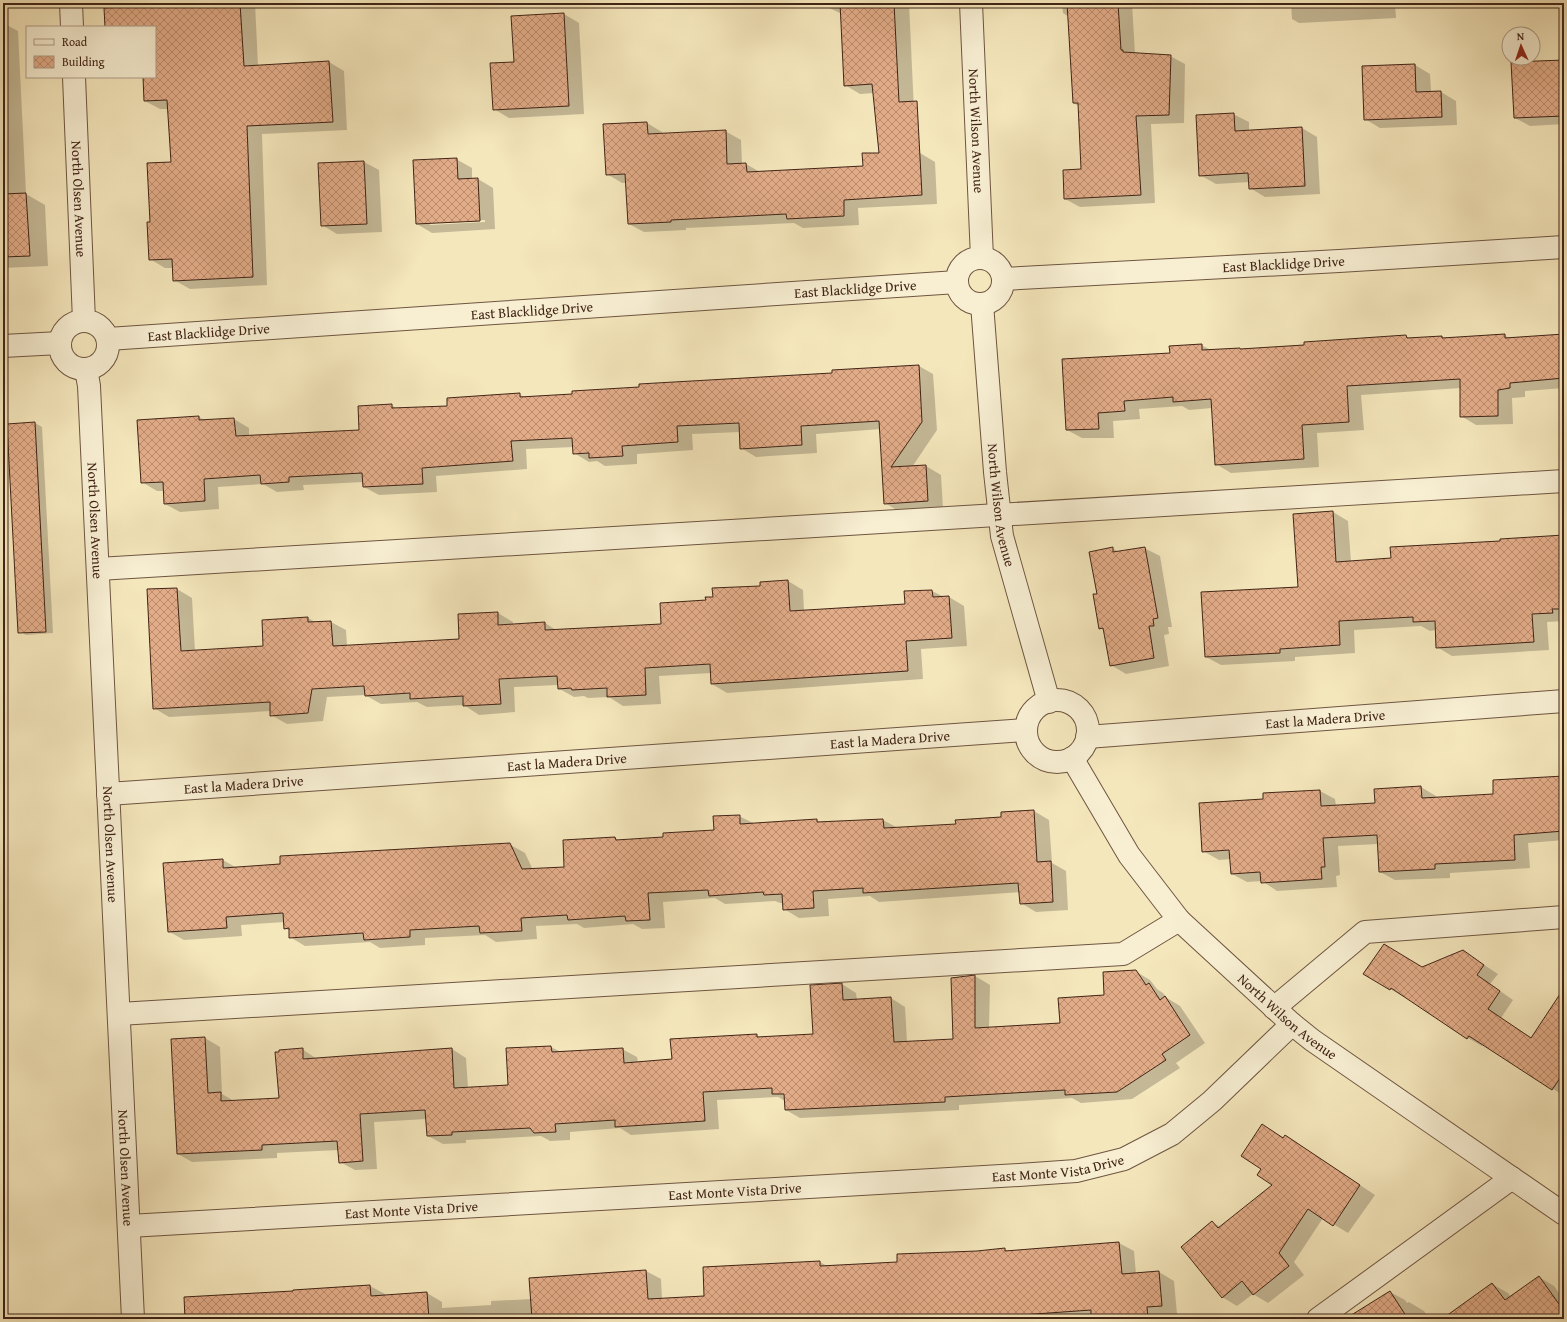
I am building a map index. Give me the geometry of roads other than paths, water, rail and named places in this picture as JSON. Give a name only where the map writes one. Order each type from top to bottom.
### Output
[{"type":"street","points":[[71,3],[72,26]]},
{"type":"street","name":"North Wilson Avenue","points":[[972,3],[982,258]]},
{"type":"street","name":"North Olsen Avenue","points":[[74,78],[84,321]]},
{"type":"street","name":"East Blacklidge Drive","points":[[1003,279],[1564,247]]},
{"type":"street","points":[[982,258],[988,259],[1000,268],[1003,279],[1002,290],[998,296],[993,301],[982,304],[971,303],[964,298],[959,292],[956,277],[959,269],[964,263],[971,259],[982,258]]},
{"type":"street","name":"East Blacklidge Drive","points":[[108,339],[152,338],[957,282]]},
{"type":"street","name":"North Wilson Avenue","points":[[982,304],[995,472],[1002,536],[1049,702]]},
{"type":"street","points":[[84,321],[92,322],[100,326],[108,339],[106,355],[101,362],[94,367],[86,369],[71,365],[65,360],[60,343],[65,331],[70,326],[84,321]]},
{"type":"street","points":[[3,346],[60,343]]},
{"type":"street","name":"North Olsen Avenue","points":[[86,369],[89,394],[98,569],[133,1319]]},
{"type":"street","points":[[98,569],[1564,481]]},
{"type":"street","points":[[1064,701],[1074,705],[1082,712],[1087,721],[1088,732],[1086,742],[1081,751],[1072,758],[1062,761],[1052,761],[1041,758],[1029,745],[1026,730],[1029,719],[1035,710],[1043,703],[1049,702],[1064,701]]},
{"type":"street","name":"East la Madera Drive","points":[[1087,737],[1564,701]]},
{"type":"street","name":"East la Madera Drive","points":[[108,794],[1026,730]]},
{"type":"street","name":"North Wilson Avenue","points":[[1072,758],[1129,855],[1179,920],[1292,1024],[1325,1049],[1564,1214]]},
{"type":"street","points":[[1274,1008],[1365,932],[1564,917]]},
{"type":"street","points":[[119,1014],[1123,954],[1179,920]]},
{"type":"street","name":"East Monte Vista Drive","points":[[128,1226],[1012,1176],[1076,1171],[1124,1159],[1172,1134],[1212,1101],[1292,1024]]},
{"type":"street","points":[[1318,1319],[1512,1178]]}]
